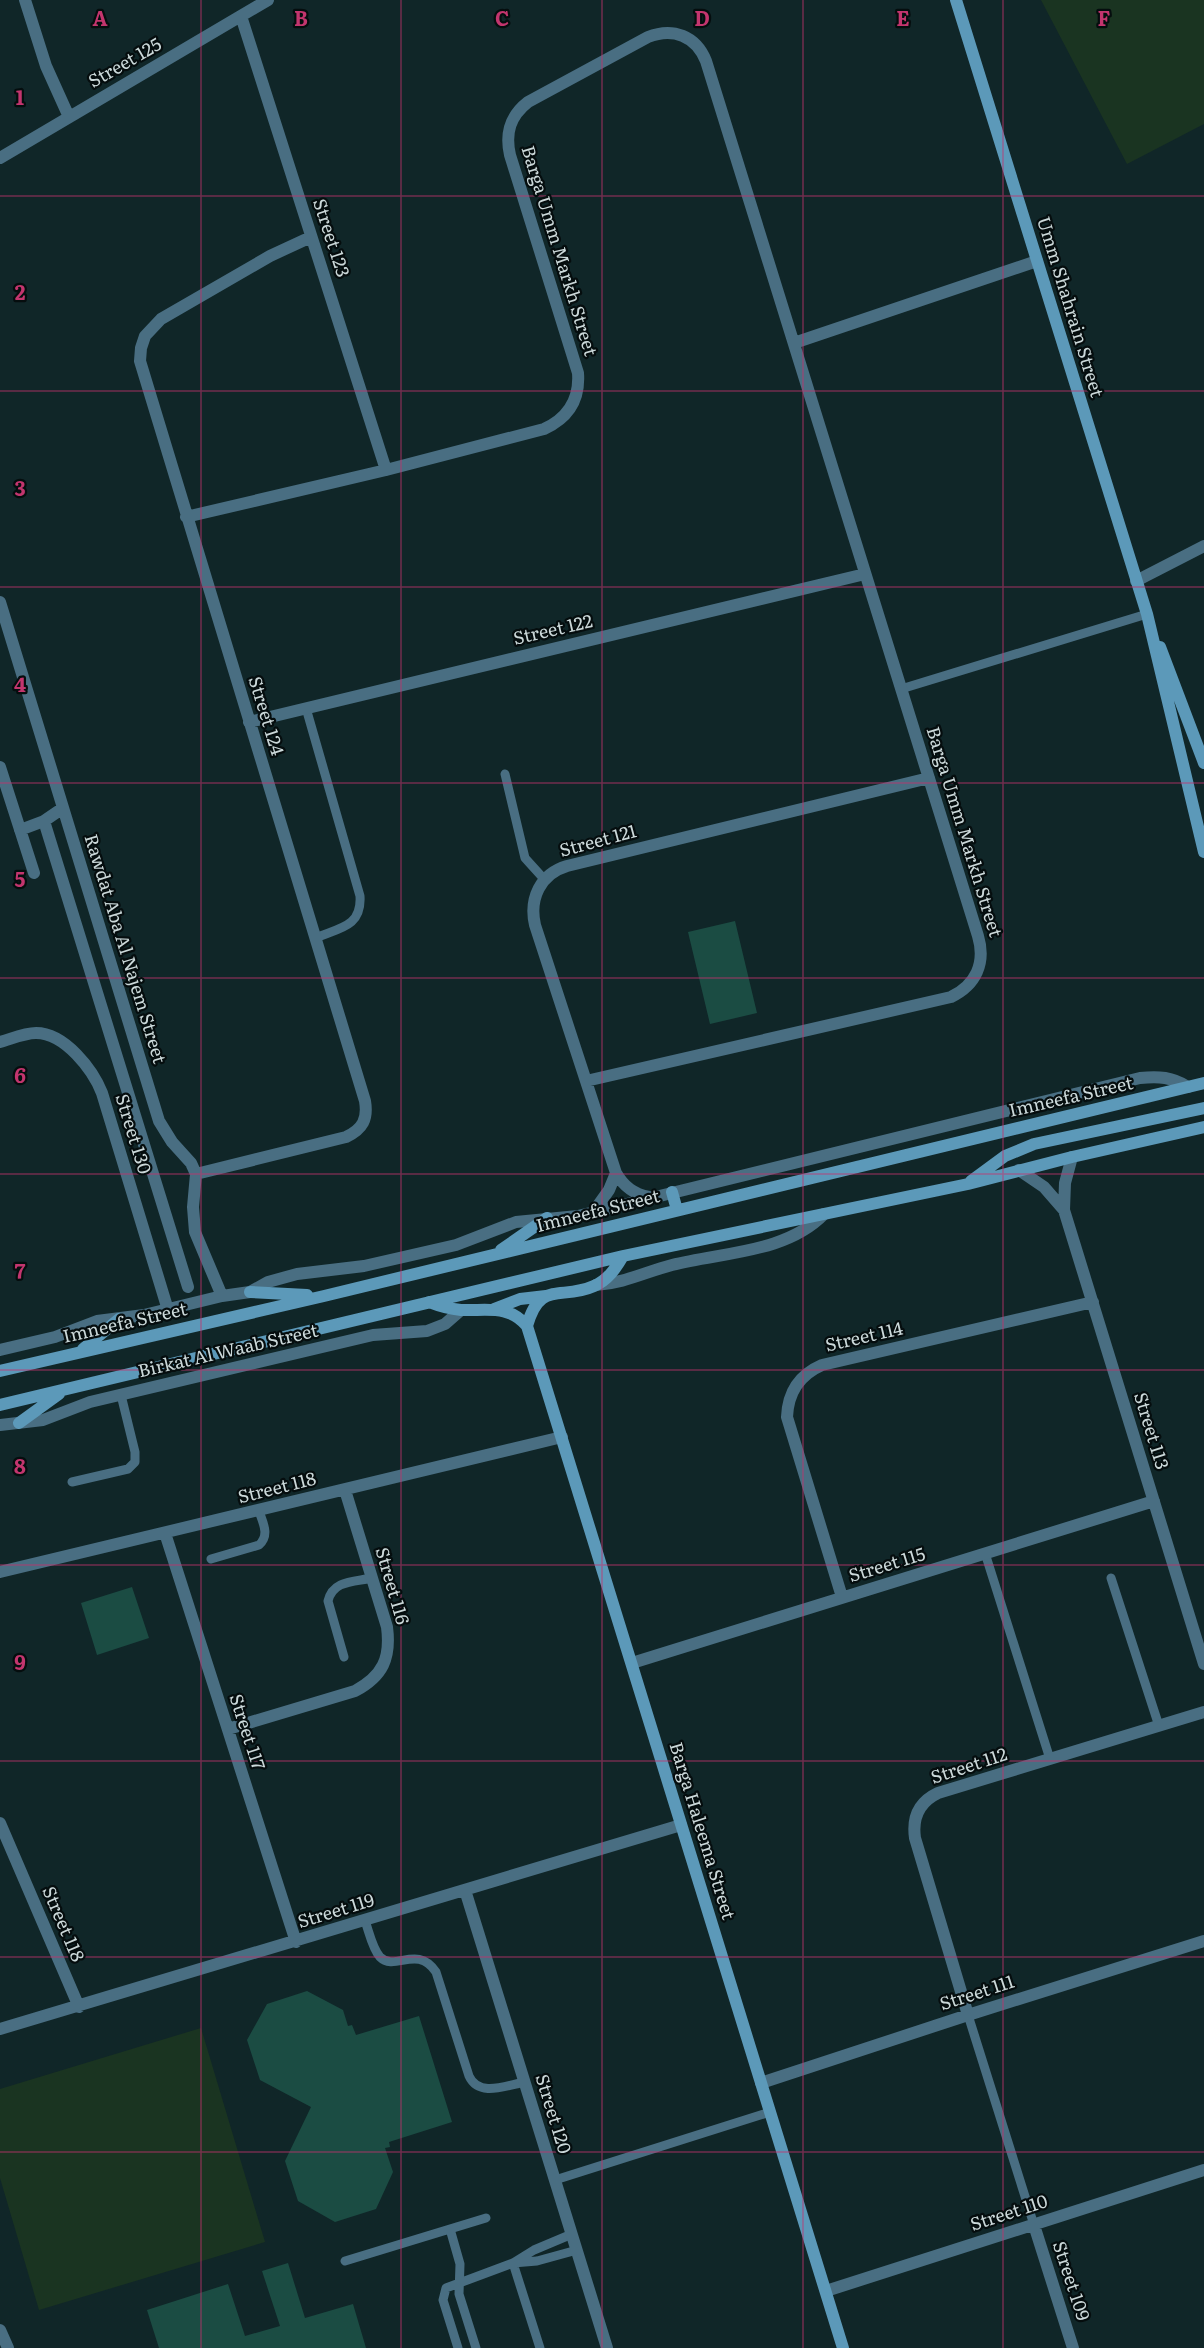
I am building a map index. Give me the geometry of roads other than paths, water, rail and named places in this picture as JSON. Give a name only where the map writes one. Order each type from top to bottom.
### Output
[{"type":"street","points":[[26,0],[46,66],[69,117]]},
{"type":"street","name":"Street 125","points":[[0,158],[268,0]]},
{"type":"street","name":"Umm Shahrain Street","points":[[956,0],[1148,619],[1204,852]]},
{"type":"street","name":"Street 123","points":[[241,16],[386,470]]},
{"type":"street","name":"Barga Umm Markh Street","points":[[186,517],[386,470],[544,429],[561,419],[574,403],[578,374],[510,155],[507,135],[514,116],[528,102],[657,33],[683,35],[698,46],[703,53],[981,947],[980,968],[961,993],[951,997],[586,1081]]},
{"type":"street","name":"Street 124","points":[[196,1174],[346,1137],[356,1133],[363,1125],[367,1113],[140,361],[145,336],[161,319],[270,256],[311,237]]},
{"type":"street","points":[[794,343],[1037,261]]},
{"type":"street","points":[[1136,581],[1204,546]]},
{"type":"street","name":"Street 122","points":[[249,722],[865,574]]},
{"type":"street","name":"Rawdat Aba Al Najem Street","points":[[0,602],[159,1121],[171,1142],[191,1163],[196,1174]]},
{"type":"street","name":"Umm Shahrain Street","points":[[1148,619],[1174,679],[1204,763]]},
{"type":"street","points":[[0,767],[34,873]]},
{"type":"street","name":"Street 121","points":[[650,1197],[641,1196],[626,1187],[616,1173],[533,915],[535,896],[544,879],[567,866],[929,778]]},
{"type":"street","points":[[20,830],[44,821],[63,808]]},
{"type":"street","points":[[44,821],[188,1287]]},
{"type":"street","name":"Street 130","points":[[0,1042],[30,1033],[44,1034],[72,1050],[90,1069],[102,1093],[168,1310]]},
{"type":"street","points":[[250,1292],[268,1281],[290,1275],[364,1266],[456,1245],[516,1222],[578,1216],[594,1210],[1140,1078],[1157,1076],[1173,1078],[1188,1087]]},
{"type":"street","name":"Imneefa Street","points":[[0,1371],[324,1296],[1204,1083]]},
{"type":"street","points":[[968,1184],[1005,1156],[1034,1144],[1204,1108]]},
{"type":"street","points":[[0,1405],[624,1256],[968,1184],[1072,1157],[1204,1127]]},
{"type":"street","name":"Street 113","points":[[1072,1157],[1065,1183],[1064,1210],[1204,1664]]},
{"type":"street","name":"Street 113","points":[[1019,1170],[1044,1187],[1064,1210]]},
{"type":"street","points":[[594,1210],[609,1190],[616,1173]]},
{"type":"street","points":[[196,1174],[193,1208],[195,1232],[222,1296]]},
{"type":"street","points":[[672,1192],[676,1210]]},
{"type":"street","points":[[493,1309],[520,1299],[624,1282],[673,1265],[780,1241],[806,1230],[824,1214]]},
{"type":"street","points":[[495,1254],[547,1218]]},
{"type":"street","points":[[596,1285],[612,1272],[624,1256]]},
{"type":"street","points":[[0,1350],[55,1337],[97,1321],[168,1310],[222,1296],[250,1292],[324,1296]]},
{"type":"street","points":[[428,1302],[461,1310],[493,1309],[513,1313],[527,1326],[535,1305],[546,1296]]},
{"type":"street","name":"Street 114","points":[[842,1598],[789,1428],[788,1406],[796,1385],[812,1370],[822,1365],[1093,1302]]},
{"type":"street","name":"Birkat Al Waab Street","points":[[0,1425],[57,1416],[90,1402],[373,1335],[427,1331],[445,1324],[461,1310]]},
{"type":"street","points":[[79,1352],[119,1319]]},
{"type":"street","name":"Barga Haleema Street","points":[[527,1326],[843,2348]]},
{"type":"street","points":[[19,1423],[66,1390]]},
{"type":"street","name":"Street 118","points":[[0,1572],[562,1437]]},
{"type":"street","name":"Street 116","points":[[228,1729],[355,1691],[369,1683],[380,1672],[387,1658],[389,1643],[387,1627],[345,1490]]},
{"type":"street","name":"Street 115","points":[[632,1663],[1154,1501]]},
{"type":"street","name":"Street 117","points":[[165,1533],[296,1942]]},
{"type":"street","name":"Street 112","points":[[968,2015],[915,1838],[916,1814],[925,1801],[938,1793],[1204,1712]]},
{"type":"street","name":"Street 118","points":[[0,1823],[80,2007]]},
{"type":"street","name":"Street 119","points":[[0,2030],[681,1825]]},
{"type":"street","name":"Street 120","points":[[465,1890],[607,2348]]},
{"type":"street","name":"Street 111","points":[[761,2083],[1204,1941]]},
{"type":"street","name":"Street 110","points":[[826,2291],[1204,2170]]},
{"type":"street","name":"Street 109","points":[[1034,2224],[1073,2348]]},
{"type":"street","points":[[0,2330],[8,2348]]},
{"type":"lane","points":[[901,689],[1148,619]]},
{"type":"lane","points":[[306,708],[360,896],[359,912],[354,921],[315,938]]},
{"type":"lane","points":[[505,774],[525,858],[544,879]]},
{"type":"lane","points":[[72,1482],[128,1468],[135,1462],[135,1452],[121,1395]]},
{"type":"lane","points":[[211,1559],[259,1545],[263,1541],[266,1533],[259,1510]]},
{"type":"lane","points":[[985,1553],[1050,1759]]},
{"type":"lane","points":[[344,1658],[328,1601],[330,1593],[342,1584],[372,1578]]},
{"type":"lane","points":[[1111,1578],[1159,1726]]},
{"type":"lane","points":[[364,1921],[376,1952],[383,1959],[388,1961],[416,1958],[422,1959],[433,1967],[471,2081],[485,2089],[525,2082]]},
{"type":"lane","points":[[968,2015],[1034,2224]]},
{"type":"lane","points":[[555,2180],[770,2112]]},
{"type":"lane","points":[[345,2260],[486,2218]]},
{"type":"lane","points":[[450,2229],[460,2264],[459,2294],[476,2348]]},
{"type":"lane","points":[[458,2348],[442,2296],[446,2288],[513,2263],[534,2250],[572,2234]]},
{"type":"lane","points":[[513,2263],[537,2261],[577,2250]]},
{"type":"lane","points":[[513,2263],[540,2348]]}]
